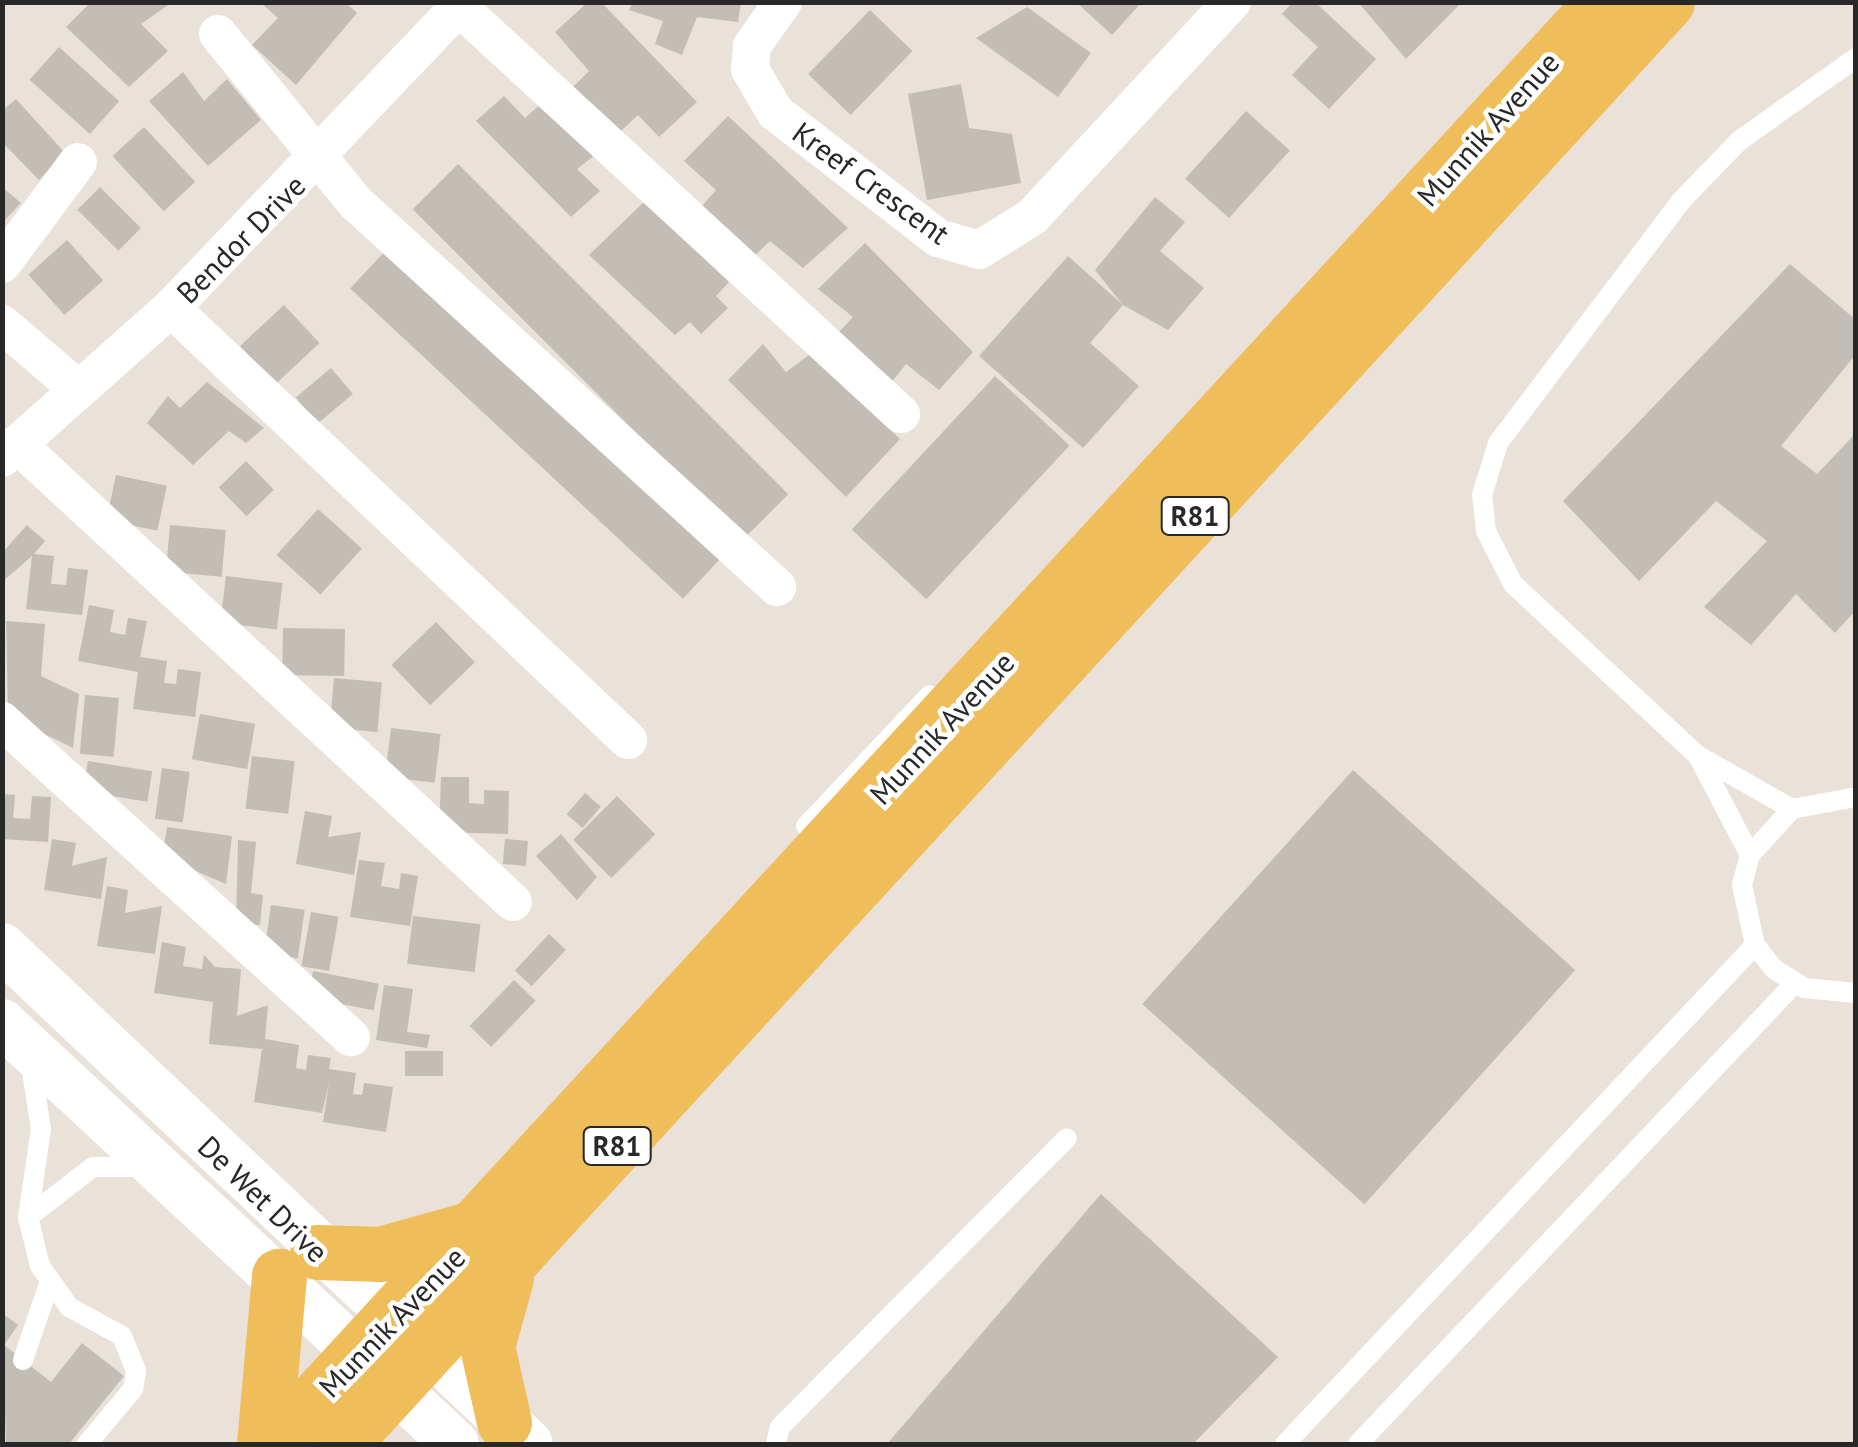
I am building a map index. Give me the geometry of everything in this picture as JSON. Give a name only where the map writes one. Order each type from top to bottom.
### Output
[{"type":"main road","name":"Munnik Avenue","points":[[499,1242],[719,970],[1602,2]]},
{"type":"main road","name":"Munnik Avenue","points":[[274,1444],[395,1354],[1666,2]]},
{"type":"main road","points":[[264,1444],[298,1264],[499,1242],[487,1346],[517,1433]]},
{"type":"main road","name":"Munnik Avenue","points":[[342,1444],[395,1354]]},
{"type":"street","name":"Kreef Crescent","points":[[783,2],[752,46],[750,69],[776,112],[938,238],[979,250],[1032,216],[1232,2]]},
{"type":"street","points":[[461,5],[506,53],[901,414]]},
{"type":"street","name":"Bendor Drive","points":[[10,451],[171,308],[318,163],[461,5]]},
{"type":"street","points":[[218,34],[298,126],[318,163],[356,202],[777,587]]},
{"type":"street","points":[[2,264],[78,162]]},
{"type":"street","points":[[171,308],[628,740]]},
{"type":"street","points":[[2,324],[79,390]]},
{"type":"street","points":[[10,451],[62,491],[513,902]]},
{"type":"street","points":[[2,721],[351,1038]]},
{"type":"street","name":"De Wet Drive","points":[[2,947],[298,1264],[395,1354],[517,1433]]},
{"type":"street","name":"De Wet Drive","points":[[15,1035],[148,1167],[298,1264]]},
{"type":"street","name":"De Wet Drive","points":[[395,1354],[455,1444]]},
{"type":"lane","points":[[1792,809],[1696,755],[1513,584],[1486,531],[1486,472],[1680,202],[1739,141],[1856,58]]},
{"type":"lane","points":[[785,850],[905,717],[958,673],[1000,666]]},
{"type":"lane","points":[[1696,755],[1750,855],[1744,916],[1754,946],[1795,982],[1856,992]]},
{"type":"lane","points":[[1750,855],[1792,809],[1855,796]]},
{"type":"lane","points":[[719,970],[745,894]]},
{"type":"lane","points":[[1285,1444],[1754,946]]},
{"type":"lane","points":[[1358,1444],[1795,982]]},
{"type":"lane","points":[[15,1035],[42,1130],[28,1218],[50,1284],[69,1307],[122,1336],[136,1371],[133,1389],[87,1444]]},
{"type":"lane","points":[[776,1444],[780,1427],[1067,1138]]},
{"type":"lane","points":[[28,1218],[93,1168],[148,1167]]},
{"type":"lane","points":[[23,1360],[50,1284]]},
{"type":"building","points":[[91,2],[168,5],[141,24],[168,51],[129,87],[66,27]]},
{"type":"building","points":[[260,2],[345,2],[357,13],[296,85],[252,45],[278,18]]},
{"type":"building","points":[[588,2],[601,2],[697,102],[659,137],[638,115],[621,131],[573,87],[589,71],[555,32]]},
{"type":"building","points":[[633,2],[741,2],[738,22],[697,17],[682,55],[655,44],[663,21],[629,10]]},
{"type":"building","points":[[1076,2],[1142,2],[1112,35]]},
{"type":"building","points":[[1293,2],[1315,2],[1376,59],[1329,109],[1292,75],[1318,47],[1282,14]]},
{"type":"building","points":[[1358,2],[1462,2],[1406,59]]},
{"type":"building","points":[[1027,7],[1091,53],[1058,97],[976,38]]},
{"type":"building","points":[[870,10],[912,51],[851,115],[808,74]]},
{"type":"building","points":[[59,47],[119,101],[90,134],[30,80]]},
{"type":"building","points":[[183,72],[204,101],[227,79],[261,120],[208,166],[149,101]]},
{"type":"building","points":[[961,84],[969,128],[1012,134],[1021,183],[927,200],[908,94]]},
{"type":"building","points":[[504,96],[525,118],[543,102],[595,155],[577,169],[600,191],[571,217],[476,121]]},
{"type":"building","points":[[16,99],[65,153],[39,180],[2,142],[2,111]]},
{"type":"building","points":[[1246,111],[1290,150],[1229,218],[1185,179]]},
{"type":"building","points":[[728,116],[848,228],[803,268],[770,241],[754,256],[701,207],[716,190],[684,161]]},
{"type":"building","points":[[144,127],[195,182],[164,211],[113,156]]},
{"type":"building","points":[[458,164],[788,494],[743,539],[413,209]]},
{"type":"building","points":[[2,187],[21,203],[2,223]]},
{"type":"building","points":[[100,187],[141,228],[118,251],[77,210]]},
{"type":"building","points":[[1155,197],[1185,222],[1160,251],[1204,288],[1168,330],[1123,305],[1095,270]]},
{"type":"building","points":[[645,201],[729,282],[716,296],[728,308],[701,334],[690,322],[675,335],[589,255]]},
{"type":"building","points":[[67,240],[103,280],[64,315],[28,275]]},
{"type":"building","points":[[865,243],[973,352],[939,390],[906,364],[890,384],[837,334],[853,317],[818,289]]},
{"type":"building","points":[[387,249],[720,559],[683,599],[350,288]]},
{"type":"building","points":[[1068,256],[1123,305],[1090,343],[1139,386],[1083,448],[979,356]]},
{"type":"building","points":[[1790,264],[1856,320],[1856,354],[1781,446],[1817,474],[1856,433],[1856,610],[1835,633],[1796,594],[1751,645],[1704,607],[1767,541],[1716,501],[1639,581],[1563,501]]},
{"type":"building","points":[[284,305],[319,343],[276,384],[240,346]]},
{"type":"building","points":[[763,344],[786,372],[809,355],[900,439],[846,497],[728,380]]},
{"type":"building","points":[[331,368],[353,394],[318,424],[296,398]]},
{"type":"building","points":[[995,376],[1070,446],[926,599],[852,530]]},
{"type":"building","points":[[207,382],[264,428],[246,443],[229,431],[193,465],[147,423],[168,396],[180,408]]},
{"type":"building","points":[[246,461],[274,490],[246,516],[219,487]]},
{"type":"building","points":[[116,475],[167,486],[157,531],[106,520]]},
{"type":"building","points":[[318,509],[362,548],[320,595],[277,555]]},
{"type":"building","points":[[27,525],[45,541],[34,554],[54,556],[51,584],[66,585],[68,568],[88,570],[82,615],[26,609],[32,556],[2,582],[2,553]]},
{"type":"building","points":[[170,525],[226,530],[222,577],[166,572]]},
{"type":"building","points":[[226,576],[283,583],[277,630],[220,623]]},
{"type":"building","points":[[89,605],[114,610],[110,632],[125,635],[128,618],[147,621],[140,657],[167,661],[164,683],[176,684],[178,669],[201,672],[195,717],[133,709],[138,672],[78,661]]},
{"type":"building","points":[[6,621],[45,624],[41,676],[79,694],[73,748],[8,716]]},
{"type":"building","points":[[436,622],[475,662],[430,705],[391,665]]},
{"type":"building","points":[[283,628],[345,629],[344,676],[282,675]]},
{"type":"building","points":[[334,678],[382,682],[377,732],[330,728]]},
{"type":"building","points":[[85,695],[119,698],[114,757],[80,754]]},
{"type":"building","points":[[200,714],[255,724],[247,769],[192,759]]},
{"type":"building","points":[[391,728],[441,734],[435,783],[385,777]]},
{"type":"building","points":[[252,756],[295,761],[288,814],[246,809]]},
{"type":"building","points":[[88,761],[152,771],[147,802],[83,792]]},
{"type":"building","points":[[162,768],[190,772],[183,822],[155,819]]},
{"type":"building","points":[[1353,770],[1575,970],[1364,1204],[1142,1004]]},
{"type":"building","points":[[441,777],[469,777],[469,803],[484,804],[484,790],[509,791],[508,834],[439,832]]},
{"type":"building","points":[[585,793],[601,807],[582,828],[567,814]]},
{"type":"building","points":[[2,794],[15,795],[13,818],[30,819],[32,796],[51,797],[48,842],[2,839]]},
{"type":"building","points":[[617,796],[655,834],[611,878],[573,840]]},
{"type":"building","points":[[305,811],[332,816],[328,837],[361,832],[354,875],[296,864]]},
{"type":"building","points":[[167,827],[232,836],[226,884],[162,857]]},
{"type":"building","points":[[561,834],[597,877],[577,900],[536,856]]},
{"type":"building","points":[[52,839],[76,843],[72,866],[107,857],[101,899],[44,890]]},
{"type":"building","points":[[505,839],[528,841],[526,866],[503,864]]},
{"type":"building","points":[[238,840],[256,842],[251,893],[263,895],[260,925],[236,923]]},
{"type":"building","points":[[359,860],[385,863],[381,886],[399,889],[401,873],[418,876],[410,926],[350,917]]},
{"type":"building","points":[[107,886],[128,890],[125,913],[162,906],[155,954],[97,946]]},
{"type":"building","points":[[271,905],[305,910],[298,958],[264,954]]},
{"type":"building","points":[[311,912],[339,917],[329,971],[301,966]]},
{"type":"building","points":[[413,916],[480,924],[475,972],[407,964]]},
{"type":"building","points":[[549,934],[566,950],[532,986],[515,971]]},
{"type":"building","points":[[162,942],[186,947],[183,966],[202,969],[204,955],[215,967],[241,969],[237,1016],[268,1005],[265,1039],[299,1045],[296,1068],[306,1070],[308,1055],[331,1058],[329,1069],[356,1073],[353,1094],[362,1095],[364,1083],[393,1087],[386,1132],[323,1122],[329,1083],[322,1113],[254,1102],[262,1049],[209,1044],[213,1002],[154,993]]},
{"type":"building","points":[[313,971],[379,984],[374,1010],[308,998]]},
{"type":"building","points":[[514,980],[536,1001],[491,1047],[470,1026]]},
{"type":"building","points":[[384,985],[413,989],[407,1032],[430,1035],[427,1048],[376,1040]]},
{"type":"building","points":[[405,1051],[443,1051],[443,1076],[405,1076]]},
{"type":"building","points":[[1101,1194],[1278,1357],[1193,1444],[887,1444]]},
{"type":"building","points":[[2,1313],[18,1325],[4,1345],[51,1382],[82,1343],[124,1376],[69,1444],[6,1444]]}]
